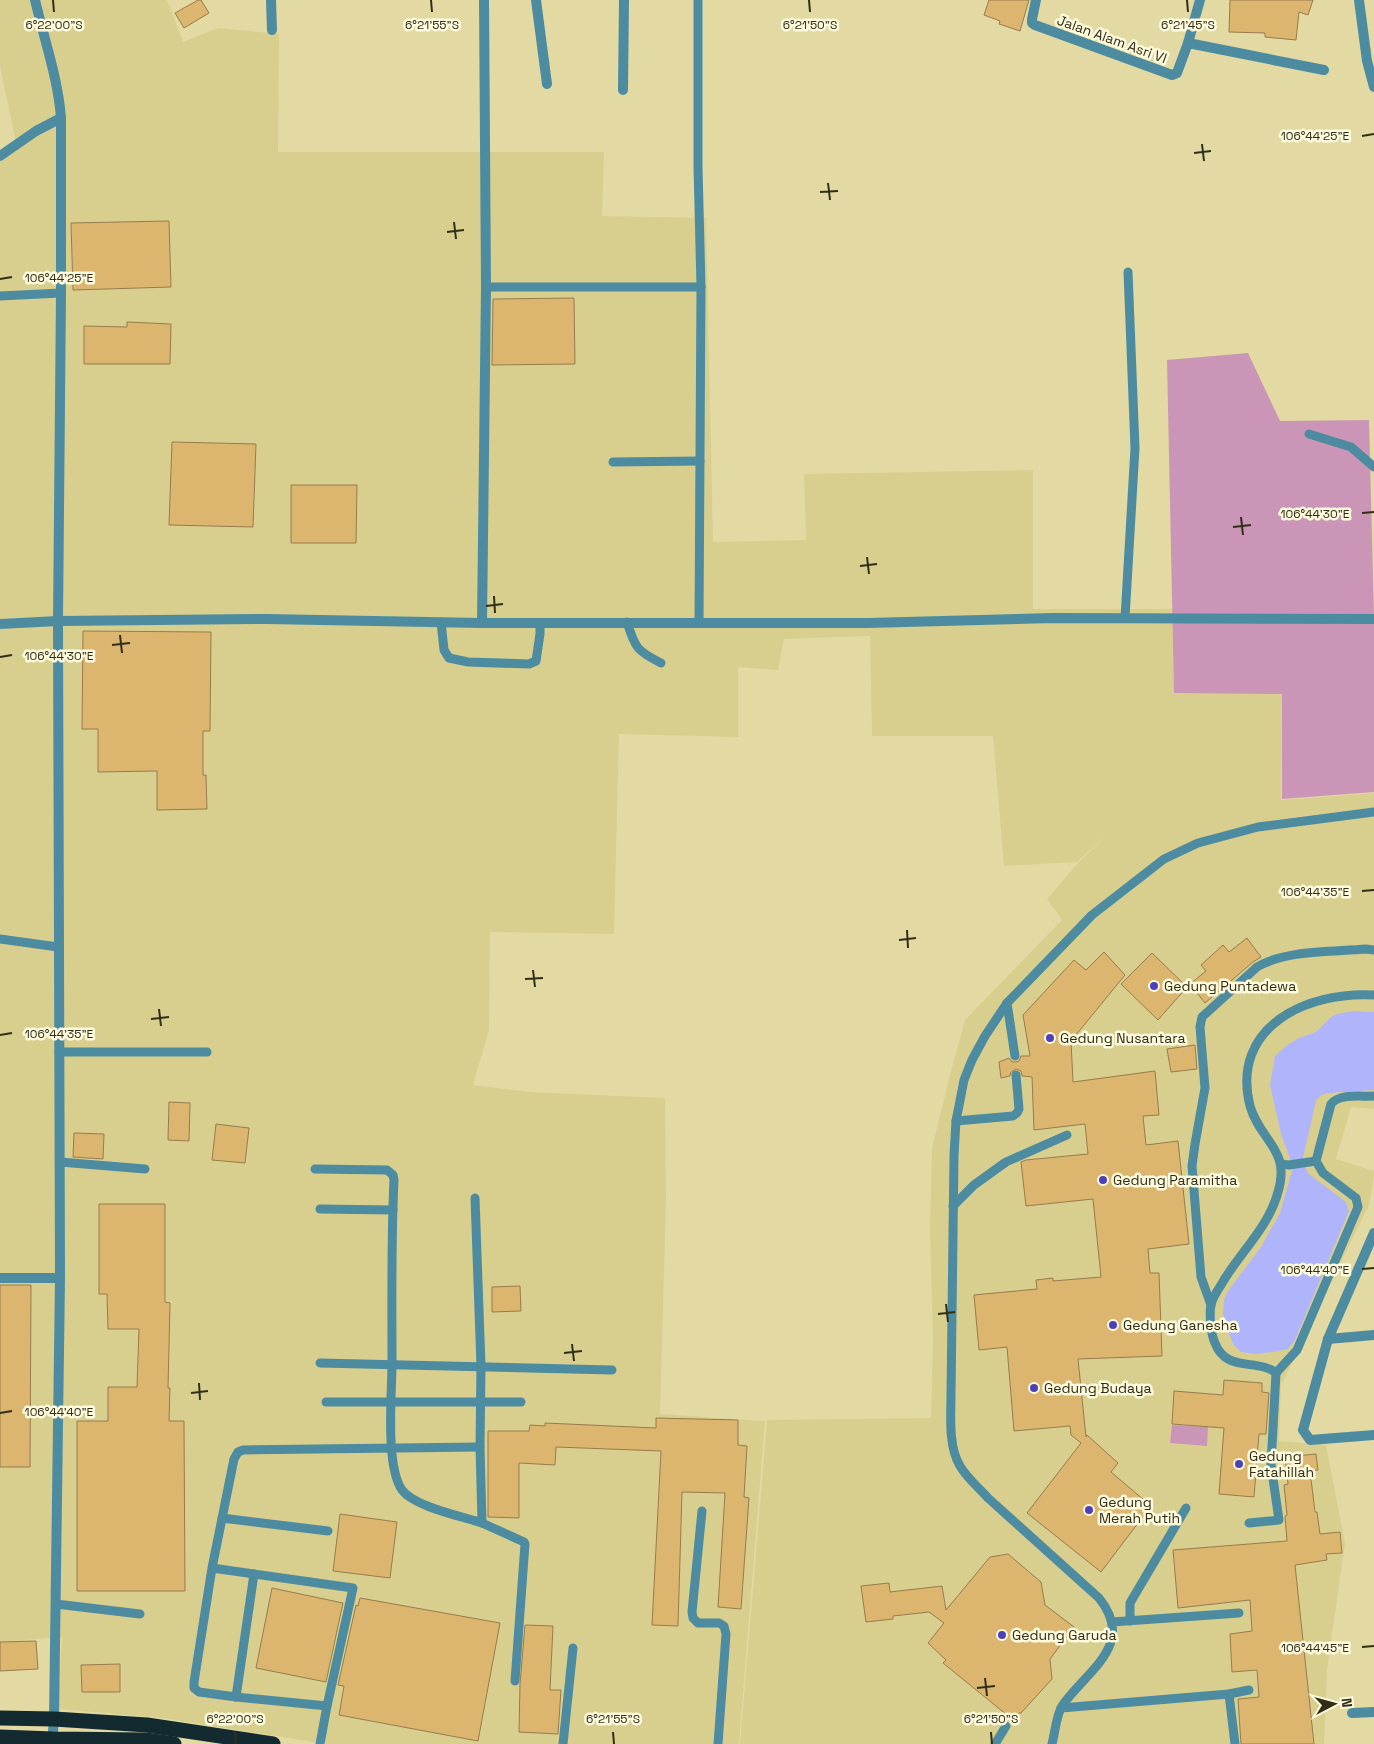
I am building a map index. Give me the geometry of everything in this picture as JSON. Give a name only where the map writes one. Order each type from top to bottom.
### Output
[{"type":"highway","points":[[0,1718],[54,1719],[147,1725],[273,1744]]},
{"type":"highway","points":[[0,1737],[52,1742],[145,1740],[174,1744]]},
{"type":"street","points":[[35,0],[53,68],[59,99],[60,118],[61,294],[58,621],[60,1278],[56,1604],[52,1742]]},
{"type":"street","points":[[271,0],[272,30]]},
{"type":"street","points":[[482,623],[486,287],[484,0]]},
{"type":"street","points":[[536,0],[547,84]]},
{"type":"street","points":[[623,90],[624,0]]},
{"type":"street","name":"Jalan Alam Asri VI","points":[[1036,0],[1032,20],[1032,23],[1035,25],[1172,75],[1177,73],[1188,43]]},
{"type":"street","points":[[1200,0],[1188,43],[1324,70]]},
{"type":"street","points":[[1359,0],[1367,61],[1374,87]]},
{"type":"street","points":[[0,156],[60,118]]},
{"type":"street","points":[[0,624],[58,621],[266,619],[482,623],[868,623],[1053,618],[1374,619]]},
{"type":"street","points":[[1373,1238],[1328,1339],[1303,1430],[1310,1440],[1374,1435]]},
{"type":"street","points":[[0,1278],[60,1278]]},
{"type":"street","points":[[1328,1339],[1374,1335]]},
{"type":"street","points":[[1352,1713],[1374,1712]]},
{"type":"lane","points":[[698,0],[698,168],[701,287],[699,622]]},
{"type":"lane","points":[[1124,618],[1135,448],[1128,272]]},
{"type":"lane","points":[[486,287],[701,287]]},
{"type":"lane","points":[[0,296],[61,294]]},
{"type":"lane","points":[[1309,434],[1350,447],[1374,467]]},
{"type":"lane","points":[[613,462],[700,461]]},
{"type":"lane","points":[[441,622],[444,650],[449,658],[468,662],[529,664],[536,661],[540,622]]},
{"type":"lane","points":[[627,622],[633,642],[642,653],[660,663]]},
{"type":"lane","points":[[1052,1744],[1061,1708],[1106,1655],[1110,1644],[1112,1622],[1108,1609],[1099,1598],[988,1498],[960,1466],[954,1450],[951,1417],[953,1206],[956,1122],[964,1080],[985,1036],[1007,1003],[1092,915],[1164,859],[1198,843],[1258,827],[1374,812]]},
{"type":"lane","points":[[0,939],[58,947]]},
{"type":"lane","points":[[1276,1373],[1271,1369],[1227,1359],[1215,1343],[1210,1317],[1210,1304],[1201,1277],[1192,1166],[1194,1144],[1205,1088],[1200,1027],[1202,1017],[1257,966],[1268,960],[1289,955],[1374,950]]},
{"type":"lane","points":[[1210,1304],[1230,1268],[1253,1242],[1272,1211],[1285,1164],[1258,1124],[1251,1107],[1247,1088],[1252,1053],[1263,1033],[1279,1018],[1297,1008],[1321,999],[1347,995],[1374,995]]},
{"type":"lane","points":[[1007,1003],[1015,1056]]},
{"type":"lane","points":[[59,1052],[207,1052]]},
{"type":"lane","points":[[956,1122],[1013,1116],[1018,1113],[1016,1075]]},
{"type":"lane","points":[[1312,1161],[1334,1099],[1374,1096]]},
{"type":"lane","points":[[953,1206],[974,1185],[1006,1162],[1067,1135]]},
{"type":"lane","points":[[1285,1164],[1312,1161]]},
{"type":"lane","points":[[1249,1523],[1279,1520],[1273,1486],[1272,1465],[1276,1373],[1297,1350],[1358,1207],[1356,1198],[1323,1173],[1312,1161]]},
{"type":"lane","points":[[60,1162],[145,1169]]},
{"type":"lane","points":[[316,1169],[387,1170],[394,1180],[391,1294],[392,1447],[395,1474],[402,1490],[414,1501],[482,1523],[526,1544],[515,1681]]},
{"type":"lane","points":[[475,1198],[482,1366],[480,1447],[482,1523]]},
{"type":"lane","points":[[320,1209],[393,1210]]},
{"type":"lane","points":[[320,1363],[612,1370]]},
{"type":"lane","points":[[326,1402],[521,1402]]},
{"type":"lane","points":[[327,1706],[199,1692],[194,1688],[212,1568],[234,1459],[238,1452],[243,1450],[480,1447]]},
{"type":"lane","points":[[1130,1621],[1130,1603],[1186,1508]]},
{"type":"lane","points":[[702,1511],[692,1612],[693,1618],[698,1624],[719,1623],[724,1626],[726,1634],[718,1744]]},
{"type":"lane","points":[[222,1518],[328,1531]]},
{"type":"lane","points":[[212,1568],[353,1588],[320,1744]]},
{"type":"lane","points":[[236,1697],[254,1574]]},
{"type":"lane","points":[[56,1604],[140,1614]]},
{"type":"lane","points":[[1112,1622],[1239,1613]]},
{"type":"lane","points":[[563,1744],[573,1648]]},
{"type":"lane","points":[[1061,1708],[1229,1694],[1249,1690]]},
{"type":"lane","points":[[1229,1694],[1235,1744]]},
{"type":"lane","points":[[995,1744],[1006,1726]]},
{"type":"shaded area","points":[[0,0],[167,0],[183,42],[218,28],[279,34],[278,152],[604,152],[602,216],[706,218],[713,542],[806,540],[804,474],[1033,470],[1033,609],[1173,609],[1174,692],[1282,694],[1281,800],[1374,793],[1374,1109],[1351,1107],[1336,1159],[1374,1171],[1374,1175],[1369,1205],[1281,1385],[1279,1441],[1326,1445],[1345,1543],[1327,1670],[1324,1744],[740,1744],[767,1420],[931,1418],[933,1337],[930,1233],[932,1148],[965,1020],[1062,920],[1047,899],[1079,862],[1108,834],[1077,862],[1004,866],[993,736],[872,736],[870,636],[784,639],[778,670],[738,667],[738,737],[619,734],[614,934],[490,932],[489,1030],[473,1085],[530,1092],[665,1098],[666,1201],[660,1414],[765,1421],[739,1744],[326,1744],[162,1718],[58,1709],[62,1637],[0,1642],[0,161],[17,147],[0,67]]},
{"type":"shaded area","points":[[1248,353],[1280,421],[1369,420],[1374,617],[1374,792],[1282,799],[1282,694],[1174,693],[1167,360]]},
{"type":"shaded area","points":[[1172,1425],[1208,1427],[1207,1446],[1170,1443]]},
{"type":"water","points":[[1353,1011],[1374,1012],[1374,1090],[1321,1095],[1316,1101],[1302,1162],[1309,1174],[1346,1202],[1349,1211],[1295,1340],[1288,1349],[1255,1354],[1241,1352],[1233,1344],[1227,1327],[1223,1314],[1224,1300],[1228,1291],[1261,1247],[1280,1213],[1293,1167],[1281,1134],[1270,1085],[1275,1056],[1299,1038],[1316,1032],[1330,1018],[1337,1014]]},
{"type":"building","points":[[201,0],[209,13],[184,28],[175,13]]},
{"type":"building","points":[[989,0],[1029,0],[1020,31],[999,24],[1000,21],[984,15]]},
{"type":"building","points":[[1230,0],[1313,0],[1308,15],[1299,12],[1296,40],[1265,37],[1265,33],[1229,32]]},
{"type":"building","points":[[169,221],[171,287],[73,290],[71,223]]},
{"type":"building","points":[[574,298],[575,364],[492,365],[493,299]]},
{"type":"building","points":[[127,322],[171,324],[170,364],[84,364],[84,326],[127,327]]},
{"type":"building","points":[[172,442],[256,444],[253,527],[169,525]]},
{"type":"building","points":[[291,485],[357,485],[356,543],[291,543]]},
{"type":"building","points":[[83,631],[211,632],[210,731],[203,731],[203,775],[206,775],[207,809],[157,810],[157,771],[98,772],[98,729],[82,729]]},
{"type":"building","points":[[1247,938],[1261,957],[1205,1003],[1190,984],[1206,971],[1201,965],[1223,945],[1229,952]]},
{"type":"building","points":[[1104,952],[1125,975],[1071,1041],[1073,1082],[1155,1071],[1159,1115],[1143,1116],[1146,1145],[1178,1141],[1189,1244],[1148,1249],[1150,1273],[1159,1273],[1162,1356],[1078,1359],[1086,1437],[1087,1435],[1118,1463],[1111,1472],[1151,1506],[1101,1572],[1027,1513],[1081,1443],[1071,1435],[1070,1426],[1014,1431],[1007,1347],[979,1350],[974,1295],[1037,1289],[1036,1280],[1053,1278],[1053,1281],[1101,1277],[1093,1199],[1026,1206],[1021,1162],[1088,1154],[1085,1124],[1034,1130],[1032,1077],[1022,1076],[1021,1071],[1016,1069],[1011,1072],[1010,1076],[1001,1078],[999,1062],[1009,1058],[1012,1062],[1016,1062],[1019,1061],[1021,1056],[1030,1056],[1023,1015],[1074,960],[1086,970]]},
{"type":"building","name":"Gedung Puntadewa","points":[[1152,953],[1187,987],[1158,1020],[1121,984]]},
{"type":"building","points":[[1195,1045],[1197,1069],[1171,1072],[1167,1049]]},
{"type":"building","points":[[169,1102],[190,1103],[189,1141],[168,1140]]},
{"type":"building","points":[[216,1124],[249,1128],[245,1163],[212,1160]]},
{"type":"building","points":[[74,1133],[104,1134],[103,1159],[73,1157]]},
{"type":"building","points":[[99,1204],[165,1204],[165,1302],[170,1303],[169,1421],[184,1421],[185,1591],[77,1591],[77,1421],[108,1421],[108,1387],[137,1387],[139,1329],[108,1329],[107,1294],[99,1294]]},
{"type":"building","points":[[0,1285],[31,1285],[30,1467],[0,1467]]},
{"type":"building","points":[[520,1286],[521,1311],[492,1312],[492,1287]]},
{"type":"building","name":"Gedung Fatahillah","points":[[1224,1380],[1262,1383],[1262,1392],[1269,1393],[1266,1434],[1259,1434],[1254,1497],[1219,1494],[1224,1428],[1172,1424],[1174,1391],[1223,1395]]},
{"type":"building","points":[[656,1418],[738,1420],[738,1445],[747,1446],[744,1497],[749,1498],[741,1609],[718,1607],[725,1493],[682,1492],[678,1626],[652,1625],[661,1451],[556,1447],[555,1465],[519,1463],[519,1518],[488,1517],[488,1431],[529,1431],[530,1425],[545,1426],[545,1423],[656,1428]]},
{"type":"building","points":[[1316,1454],[1318,1470],[1310,1471],[1320,1534],[1340,1532],[1342,1553],[1326,1554],[1327,1560],[1295,1565],[1314,1744],[1241,1744],[1238,1699],[1259,1697],[1257,1670],[1232,1672],[1230,1634],[1252,1631],[1250,1600],[1178,1608],[1173,1550],[1287,1541],[1284,1485],[1288,1484],[1285,1457]]},
{"type":"building","points":[[340,1514],[397,1522],[390,1578],[333,1571]]},
{"type":"building","name":"Gedung Garuda","points":[[1008,1554],[1041,1582],[1045,1605],[1074,1627],[1050,1659],[1052,1679],[1021,1713],[1007,1715],[943,1663],[946,1660],[928,1643],[944,1623],[929,1612],[893,1616],[893,1619],[866,1622],[861,1586],[889,1583],[890,1592],[942,1586],[946,1610],[990,1557]]},
{"type":"building","points":[[272,1588],[343,1603],[326,1682],[256,1668]]},
{"type":"building","points":[[360,1598],[500,1623],[478,1741],[339,1715],[344,1686],[338,1685],[356,1605],[358,1606]]},
{"type":"building","points":[[525,1625],[553,1626],[550,1690],[561,1690],[558,1734],[519,1732],[520,1684]]},
{"type":"building","points":[[36,1641],[38,1669],[0,1671],[0,1642]]},
{"type":"building","points":[[120,1664],[120,1692],[82,1692],[81,1665]]},
{"type":"place","name":"Gedung Puntadewa","points":[[1154,986]]},
{"type":"place","name":"Gedung Nusantara","points":[[1050,1038]]},
{"type":"place","name":"Gedung Paramitha","points":[[1103,1180]]},
{"type":"place","name":"Gedung Ganesha","points":[[1113,1325]]},
{"type":"place","name":"Gedung Budaya","points":[[1034,1388]]},
{"type":"place","name":"Gedung Fatahillah","points":[[1239,1464]]},
{"type":"place","name":"Gedung Merah Putih","points":[[1089,1510]]},
{"type":"place","name":"Gedung Garuda","points":[[1002,1635]]}]
